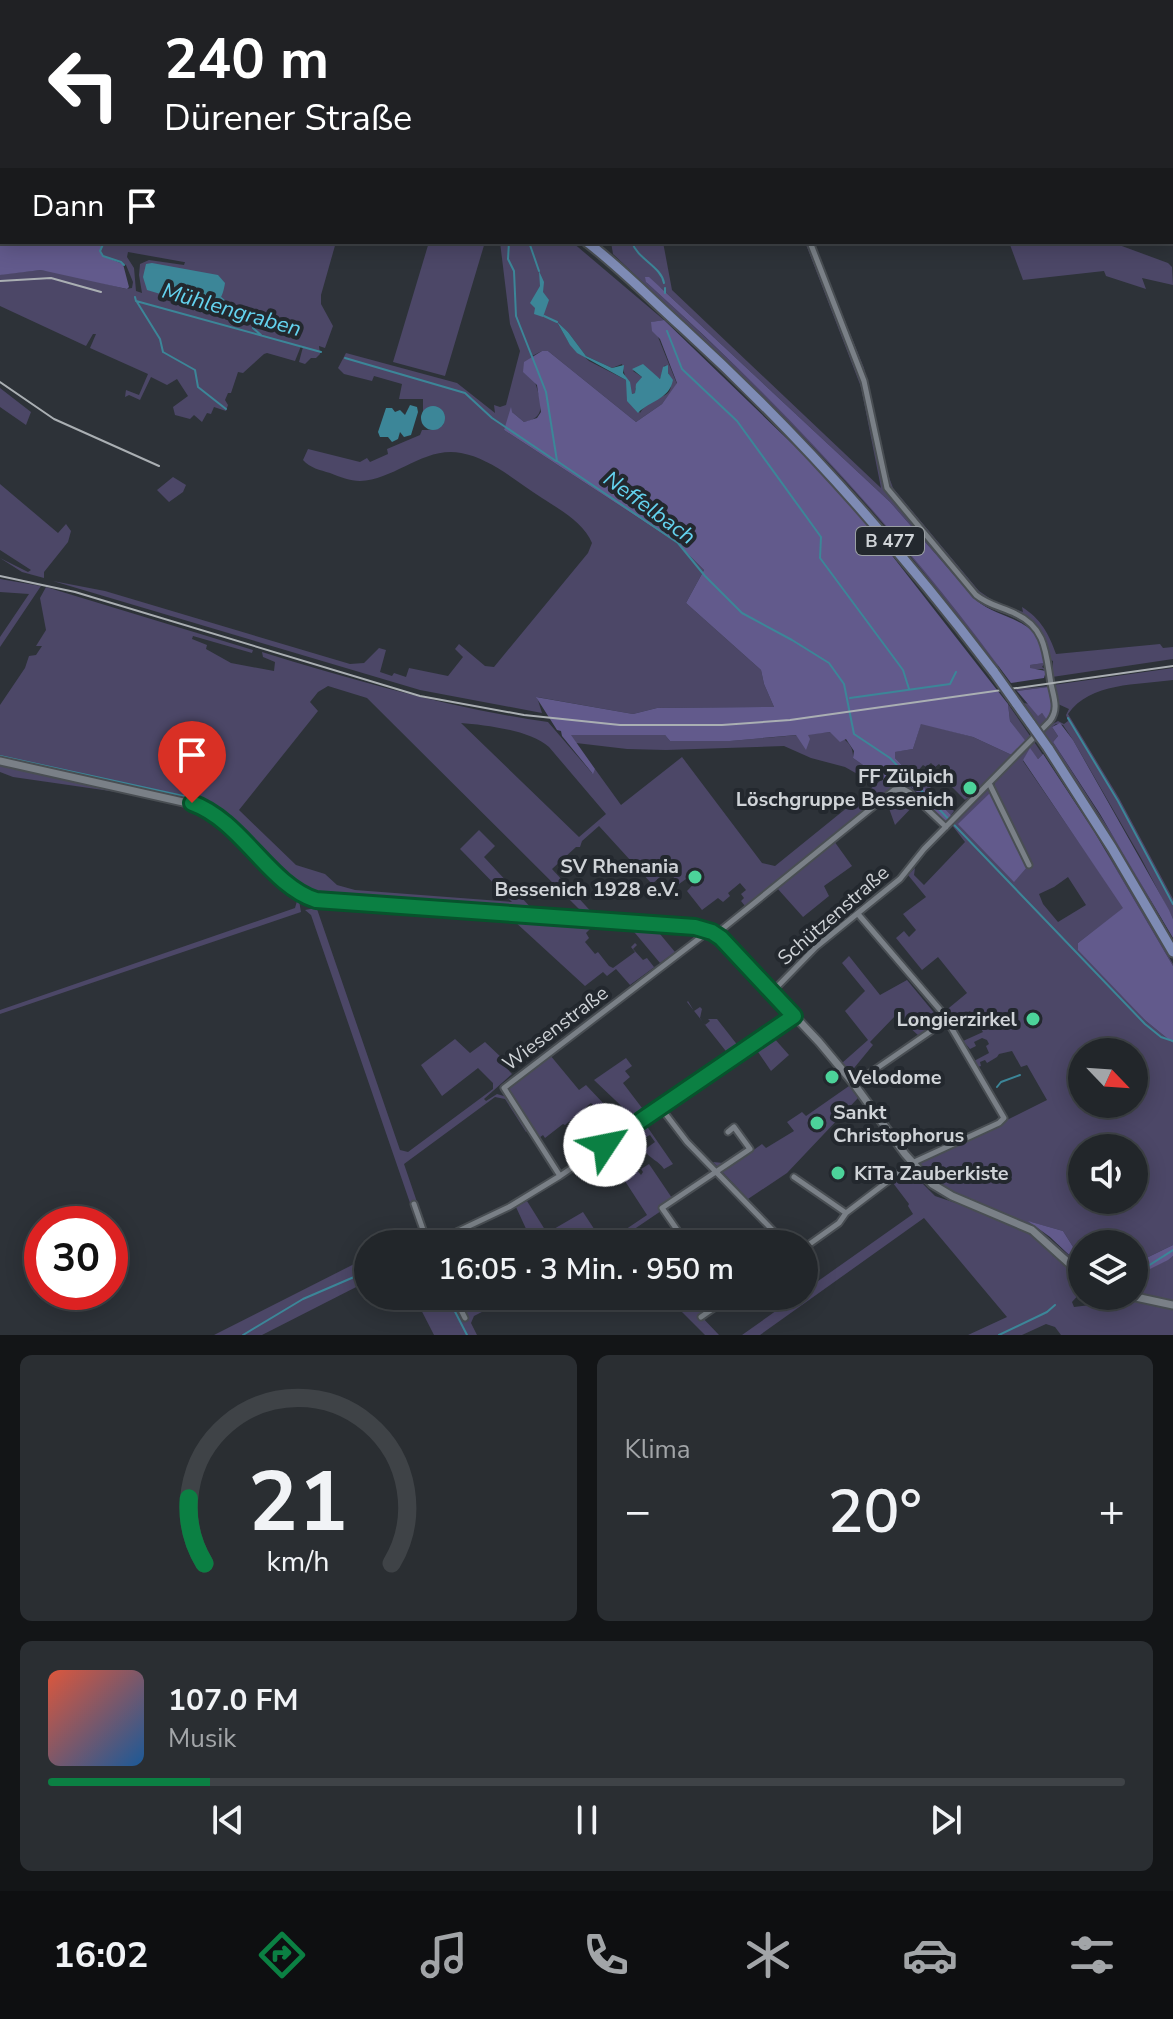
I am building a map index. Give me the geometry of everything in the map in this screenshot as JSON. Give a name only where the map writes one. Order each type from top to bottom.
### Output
[{"type":"main road","name":"B 477","points":[[595,244],[735,375],[813,455],[921,577],[1048,748],[1173,952]]},
{"type":"street","name":"Schützenstraße","points":[[771,992],[816,947],[900,879],[924,849],[1049,723],[1055,713],[1047,650],[1037,631],[1020,615],[989,604],[976,595],[887,488],[864,381],[811,244]]},
{"type":"street","points":[[0,761],[201,806],[227,824],[293,887],[316,900],[695,927],[713,932],[854,1084],[912,1163],[946,1194],[1032,1230],[1068,1262]]},
{"type":"street","points":[[989,783],[1029,865]]},
{"type":"street","points":[[713,932],[894,790],[903,789],[910,793],[949,823]]},
{"type":"street","points":[[818,1238],[912,1163],[1004,1118],[947,1020],[858,914]]},
{"type":"street","name":"Wiesenstraße","points":[[560,1176],[504,1088],[713,932]]},
{"type":"street","points":[[460,1230],[509,1207],[560,1176],[794,1016]]},
{"type":"street","points":[[854,1084],[947,1020]]},
{"type":"street","points":[[661,1108],[687,1142],[773,1230]]},
{"type":"street","points":[[677,1230],[662,1208],[750,1149],[734,1127],[728,1132]]},
{"type":"street","points":[[794,1177],[846,1213]]},
{"type":"street","points":[[414,1204],[424,1230]]},
{"type":"street","points":[[1148,1300],[1173,1305]]},
{"type":"street","points":[[461,1310],[465,1318]]},
{"type":"street","points":[[701,1317],[711,1310]]},
{"type":"shaded area","points":[[0,244],[103,244],[103,256],[123,264],[129,287],[41,270],[0,275]]},
{"type":"shaded area","points":[[103,244],[335,244],[321,295],[321,304],[333,326],[325,348],[319,346],[320,354],[305,364],[299,362],[301,346],[295,361],[267,353],[243,373],[238,372],[231,393],[225,400],[228,405],[226,411],[214,407],[202,422],[194,415],[190,419],[175,415],[173,407],[188,396],[177,379],[167,385],[151,377],[140,400],[129,395],[125,397],[126,390],[139,395],[148,374],[90,348],[96,334],[86,346],[0,306],[0,275],[3,274],[41,270],[132,288],[133,282],[126,265],[103,256],[100,251]],"holes":[[[128,252],[185,262],[184,265],[149,260],[140,264],[142,293],[136,291],[134,268],[127,257]]]},
{"type":"shaded area","points":[[428,244],[484,244],[445,376],[393,362]]},
{"type":"shaded area","points":[[500,244],[574,244],[664,320],[652,322],[677,384],[662,404],[636,422],[548,351],[542,351],[532,356],[541,404],[538,415],[524,422],[512,412],[504,430],[677,543],[704,570],[686,603],[761,670],[774,707],[657,708],[633,714],[537,697],[542,713],[420,690],[53,581],[105,591],[350,664],[364,663],[379,648],[386,650],[380,672],[392,676],[394,673],[406,677],[409,668],[448,676],[463,657],[455,649],[459,644],[485,666],[494,667],[588,553],[592,543],[583,529],[503,471],[461,453],[435,454],[385,475],[360,481],[319,470],[303,460],[308,449],[360,462],[367,458],[370,462],[388,454],[387,449],[420,435],[422,430],[443,425],[445,416],[435,407],[423,412],[423,399],[399,399],[402,384],[374,376],[372,381],[344,374],[338,368],[346,353],[457,383],[495,413],[494,405],[506,405],[520,351],[510,324]],"holes":[[[558,324],[586,356],[612,368],[622,364],[632,394],[642,377],[633,371],[641,367],[660,379],[665,365],[670,378],[669,392],[646,405],[640,413],[626,380],[589,361],[568,341]]]},
{"type":"shaded area","points":[[611,244],[663,244],[672,290],[881,488],[861,387],[808,244],[860,374],[887,494],[977,599],[1017,617],[1032,628],[1044,648],[1045,663],[1042,667],[1047,670],[1047,675],[1043,669],[1030,669],[1030,665],[1043,663],[1037,639],[1027,626],[976,600],[890,502],[661,288],[646,282],[730,360],[849,482],[960,613],[1000,671],[912,558],[841,476],[613,254]]},
{"type":"shaded area","points":[[814,244],[864,368],[885,466],[893,488],[979,591],[995,602],[1023,612],[1022,607],[1029,612],[1044,628],[1056,654],[1160,644],[1163,648],[1173,647],[1173,659],[1052,677],[1053,661],[1044,637],[1035,625],[1022,614],[979,596],[888,485],[862,367]]},
{"type":"shaded area","points":[[1010,244],[1116,244],[1168,263],[1172,267],[1173,285],[1142,278],[1146,289],[1106,276],[1104,271],[1023,280]]},
{"type":"shaded area","points":[[645,277],[661,288],[890,502],[976,600],[1019,622],[1037,636],[1044,663],[1030,665],[1030,668],[1046,671],[1044,678],[1011,683],[928,575],[839,473],[745,376],[646,282]]},
{"type":"shaded area","points":[[664,320],[810,461],[858,512],[1008,704],[1010,721],[1027,743],[1014,756],[973,737],[921,724],[913,749],[895,752],[895,758],[951,815],[948,821],[908,783],[893,786],[853,758],[854,751],[846,739],[840,742],[830,732],[808,735],[810,739],[806,750],[796,735],[730,741],[670,741],[665,735],[571,735],[595,769],[593,774],[561,731],[557,730],[536,697],[633,714],[657,708],[774,707],[761,670],[686,603],[704,570],[677,543],[504,430],[511,407],[512,412],[524,422],[537,418],[541,412],[537,385],[523,372],[524,362],[542,351],[548,351],[636,422],[662,404],[677,383],[660,339],[652,331],[651,322]]},
{"type":"shaded area","points":[[0,388],[31,412],[26,425],[0,407]]},
{"type":"shaded area","points":[[173,477],[186,485],[183,492],[169,502],[157,490]]},
{"type":"shaded area","points":[[0,484],[58,533],[66,524],[71,531],[68,542],[44,572],[44,578],[22,572],[0,558],[28,572],[31,570],[0,550]]},
{"type":"shaded area","points":[[0,579],[41,586],[0,647],[0,637],[29,594],[0,592]]},
{"type":"shaded area","points":[[46,587],[253,650],[252,653],[193,636],[192,639],[207,645],[206,649],[231,663],[274,671],[275,662],[263,657],[262,652],[404,693],[548,722],[592,773],[595,769],[621,805],[682,757],[762,863],[775,866],[880,781],[874,777],[868,780],[845,767],[811,758],[784,746],[627,749],[576,743],[570,735],[665,735],[670,741],[730,741],[831,732],[850,745],[853,758],[892,785],[907,783],[945,821],[940,826],[917,802],[895,825],[886,800],[834,841],[852,866],[824,886],[829,896],[803,917],[777,888],[760,901],[756,897],[745,906],[741,894],[746,890],[740,883],[723,902],[718,898],[702,910],[687,891],[703,874],[700,869],[679,884],[668,870],[652,884],[599,826],[582,841],[580,847],[576,847],[552,869],[596,917],[318,897],[292,882],[220,809],[214,810],[187,798],[0,758],[0,705],[25,668],[29,656],[36,655],[42,646],[36,646],[46,630],[40,598]],"holes":[[[328,686],[367,698],[584,914],[533,910],[484,857],[495,846],[479,830],[460,849],[512,902],[355,890],[337,885],[325,874],[296,865],[239,810],[318,711],[310,702]],[[461,723],[507,729],[541,741],[606,814],[579,837]]]},
{"type":"shaded area","points":[[1173,668],[1173,680],[1102,690],[1077,704],[1068,714],[1119,798],[1173,899],[1173,919],[1073,740],[1063,725],[1052,727],[1058,736],[1053,742],[1124,853],[1173,940],[1098,814],[1024,703],[1047,719],[1052,708],[1048,687],[1015,689],[1050,686],[1054,709],[1048,721],[1051,725],[1058,721],[1064,724],[1068,721],[1066,715],[1069,709],[1058,704],[1053,685]]},
{"type":"shaded area","points":[[1048,687],[1052,708],[1047,720],[1042,713],[1038,716],[1017,691]]},
{"type":"shaded area","points":[[1008,704],[1043,754],[1038,759],[1030,749],[1023,761],[1124,908],[1078,943],[1146,1021],[1173,1043],[1173,1245],[1148,1257],[1148,1230],[1068,1230],[1068,1239],[1063,1231],[1031,1222],[1068,1258],[1037,1229],[965,1199],[936,1183],[918,1164],[1047,1100],[1027,1065],[1021,1067],[1012,1051],[999,1054],[987,1063],[985,1060],[980,1062],[981,1066],[978,1067],[974,1061],[989,1053],[987,1040],[982,1038],[974,1042],[976,1046],[970,1049],[963,1041],[983,1032],[970,1011],[951,1021],[944,1012],[967,993],[938,957],[922,970],[896,938],[904,931],[909,937],[916,930],[903,914],[926,897],[908,875],[915,868],[914,875],[924,885],[965,842],[951,824],[985,790],[994,789],[995,781],[1028,746],[1010,721]],"holes":[[[1068,877],[1086,905],[1058,922],[1039,894]]]},
{"type":"shaded area","points":[[921,723],[973,737],[1014,756],[981,789],[972,781],[967,786],[964,784],[961,788],[970,796],[965,800],[946,781],[947,774],[939,764],[935,767],[931,763],[926,767],[923,765],[916,773],[954,811],[951,815],[895,758],[894,752],[913,749]]},
{"type":"shaded area","points":[[1060,723],[1073,740],[1169,910],[1173,919],[1173,938],[1100,814],[1053,742],[1058,736],[1052,727]]},
{"type":"shaded area","points":[[1030,748],[1038,759],[1043,754],[1095,833],[1173,966],[1173,1043],[1146,1021],[1078,950],[1078,943],[1123,908],[1023,760]]},
{"type":"shaded area","points":[[0,764],[199,809],[214,817],[298,895],[301,912],[0,1014],[0,1010],[295,908],[297,901],[224,827],[197,810],[124,793],[13,777],[0,772]]},
{"type":"shaded area","points":[[991,792],[1027,867],[1014,882],[958,824]]},
{"type":"shaded area","points":[[1101,844],[1154,930],[1173,966]]},
{"type":"shaded area","points":[[316,904],[596,923],[586,933],[589,938],[585,942],[609,966],[613,968],[635,952],[631,947],[635,943],[637,945],[633,949],[643,960],[647,958],[654,967],[660,963],[630,985],[616,969],[607,976],[603,972],[585,986],[513,920],[325,906],[317,909],[400,1150],[408,1152],[493,1089],[493,1083],[478,1068],[442,1096],[421,1065],[455,1039],[470,1053],[485,1042],[503,1059],[501,1062],[512,1074],[484,1099],[486,1101],[497,1094],[507,1097],[528,1130],[526,1132],[505,1099],[495,1097],[404,1164],[417,1202],[412,1205],[420,1230],[417,1230],[311,915],[305,910],[315,908]]},
{"type":"shaded area","points":[[630,927],[655,928],[675,952],[660,963]]},
{"type":"shaded area","points":[[849,956],[880,995],[907,980],[937,1020],[919,1036],[896,1015],[870,1042],[873,1045],[850,1073],[842,1063],[868,1040],[845,1011],[865,991],[842,963]]},
{"type":"shaded area","points":[[700,1007],[702,1009],[700,1018],[703,1022],[694,1011]]},
{"type":"shaded area","points":[[708,1019],[717,1019],[739,1047],[729,1055],[705,1025],[710,1021]]},
{"type":"shaded area","points":[[773,1037],[789,1055],[771,1071],[756,1049]]},
{"type":"shaded area","points":[[550,1055],[579,1090],[586,1085],[604,1104],[597,1110],[591,1103],[565,1125],[545,1138],[543,1135],[539,1138],[509,1091],[510,1086]]},
{"type":"shaded area","points":[[626,1058],[632,1066],[625,1071],[630,1077],[623,1083],[642,1108],[642,1114],[635,1119],[594,1080]]},
{"type":"shaded area","points":[[849,1086],[858,1098],[787,1173],[748,1199],[713,1162],[734,1164],[762,1144],[766,1148],[794,1131],[787,1122],[802,1112],[806,1116]]},
{"type":"shaded area","points":[[646,1125],[673,1164],[664,1169],[644,1150],[655,1142],[650,1135],[646,1137],[643,1133],[636,1138],[633,1134]]},
{"type":"shaded area","points":[[649,1164],[672,1198],[659,1207],[661,1211],[633,1230],[625,1230],[647,1215],[623,1178],[636,1169],[641,1175],[641,1169]]},
{"type":"shaded area","points":[[910,1171],[935,1196],[1012,1222],[1035,1235],[1068,1267],[1068,1310],[1148,1310],[1148,1303],[1173,1309],[1173,1335],[1061,1335],[1055,1327],[1046,1324],[1022,1335],[968,1335],[1007,1317],[924,1218],[818,1294],[818,1281],[913,1214],[893,1183]]},
{"type":"shaded area","points":[[527,1201],[545,1230],[527,1230],[516,1207]]},
{"type":"shaded area","points":[[583,1212],[595,1230],[552,1230]]},
{"type":"shaded area","points":[[1028,1221],[1063,1231],[1068,1239],[1068,1254]]},
{"type":"shaded area","points":[[1173,1245],[1173,1256],[1148,1270],[1148,1257]]},
{"type":"shaded area","points":[[1173,1256],[1173,1302],[1148,1297],[1148,1269]]},
{"type":"shaded area","points":[[354,1264],[354,1288],[262,1335],[214,1335]]},
{"type":"shaded area","points":[[421,1310],[486,1310],[474,1316],[471,1323],[477,1335],[434,1335]]},
{"type":"shaded area","points":[[680,1310],[705,1310],[699,1314],[719,1335],[705,1335]]},
{"type":"shaded area","points":[[777,1310],[795,1310],[760,1335],[742,1335]]},
{"type":"water","points":[[146,264],[218,275],[225,283],[221,296],[217,303],[204,307],[147,290],[143,277]]},
{"type":"water","points":[[539,271],[544,282],[543,292],[549,300],[543,317],[534,314],[535,308],[530,303],[540,286]]},
{"type":"water","points":[[557,322],[586,356],[612,368],[624,365],[623,373],[630,382],[632,394],[642,377],[632,369],[643,364],[660,379],[663,367],[668,365],[668,373],[673,380],[671,387],[638,413],[627,401],[626,380],[577,353]]},
{"type":"water","points":[[410,405],[417,407],[418,412],[411,435],[404,437],[400,432],[398,439],[392,442],[388,437],[380,437],[378,432],[386,408],[392,408],[395,412],[400,410],[405,415]]},
{"type":"water","points":[[433,406],[444,413],[445,418],[438,429],[433,430],[422,423],[421,418],[428,407]]},
{"type":"waterway","name":"Mühlengraben","points":[[103,244],[100,251],[103,256],[124,265]]},
{"type":"waterway","name":"Neffelbach","points":[[509,244],[508,259],[514,271],[516,316],[546,392],[557,461],[678,543],[742,613],[829,663],[844,684],[854,734],[890,758],[1145,1024],[1161,1037],[1173,1041]]},
{"type":"waterway","points":[[633,244],[664,283]]},
{"type":"waterway","points":[[530,245],[539,271]]},
{"type":"waterway","points":[[665,288],[665,293]]},
{"type":"waterway","name":"Mühlengraben","points":[[135,297],[136,301],[321,352]]},
{"type":"waterway","points":[[221,298],[242,317]]},
{"type":"waterway","points":[[137,302],[160,339],[163,352],[195,370],[198,387],[226,409]]},
{"type":"waterway","points":[[544,316],[557,322]]},
{"type":"waterway","name":"Mühlengraben","points":[[253,328],[261,335]]},
{"type":"waterway","points":[[667,331],[682,369],[737,421],[821,537],[820,558],[903,670],[909,689]]},
{"type":"waterway","name":"Mühlengraben","points":[[345,358],[465,393],[492,418],[556,461]]},
{"type":"waterway","points":[[850,698],[950,684],[956,672]]},
{"type":"waterway","points":[[1068,718],[1118,801],[1173,904]]},
{"type":"waterway","points":[[0,756],[188,797],[215,808]]},
{"type":"waterway","points":[[228,819],[286,876],[312,893],[325,897]]},
{"type":"waterway","points":[[997,1087],[1001,1082],[1020,1075]]},
{"type":"waterway","points":[[1148,1266],[1173,1250]]},
{"type":"waterway","points":[[243,1335],[303,1299],[354,1277]]},
{"type":"waterway","points":[[999,1335],[1055,1305]]},
{"type":"waterway","points":[[454,1310],[467,1335]]},
{"type":"railway","points":[[0,281],[51,278],[101,292]]},
{"type":"railway","points":[[0,382],[54,419],[159,466]]},
{"type":"railway","points":[[0,576],[75,592],[420,696],[524,715],[620,725],[722,725],[790,720],[1173,666]]},
{"type":"place","name":"FF Zülpich Löschgruppe Bessenich","points":[[970,788]]},
{"type":"place","name":"SV Rhenania Bessenich 1928 e.V.","points":[[695,877]]},
{"type":"place","name":"Longierzirkel","points":[[1033,1019]]},
{"type":"place","name":"Velodome","points":[[832,1077]]},
{"type":"place","name":"Sankt Christophorus","points":[[817,1123]]},
{"type":"place","name":"KiTa Zauberkiste","points":[[838,1173]]},
{"type":"route","points":[[192,803],[219,817],[293,887],[316,900],[695,927],[721,938],[794,1016],[605,1145]]}]
